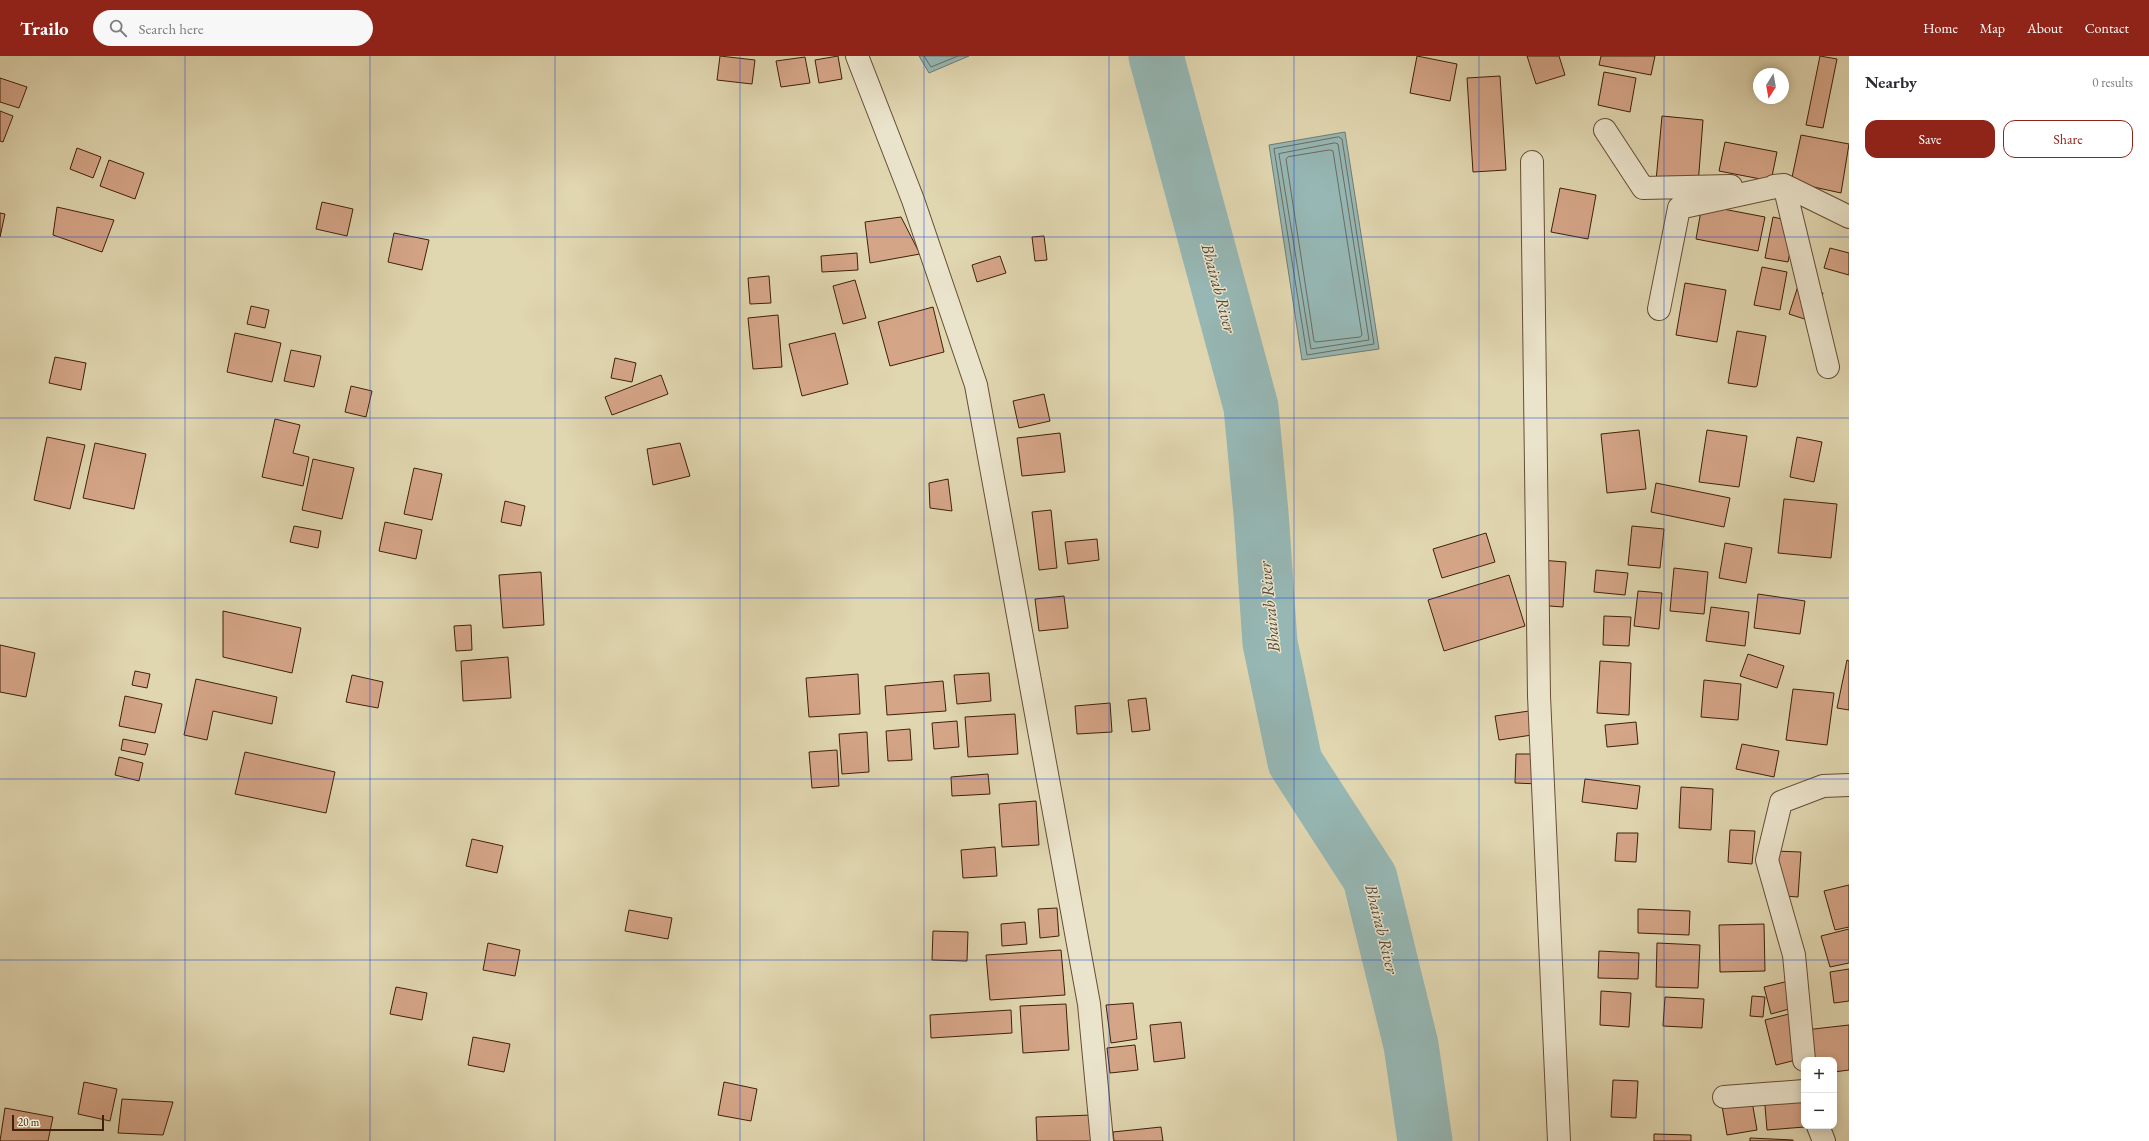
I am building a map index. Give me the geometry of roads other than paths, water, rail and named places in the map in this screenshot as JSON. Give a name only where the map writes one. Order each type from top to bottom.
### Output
[{"type":"street","points":[[856,56],[913,200],[976,386],[1089,1004],[1102,1141]]},
{"type":"street","points":[[1605,130],[1643,188],[1784,185],[1849,217]]},
{"type":"street","points":[[1532,162],[1539,696],[1559,1141]]},
{"type":"street","points":[[1659,309],[1679,208],[1784,185]]},
{"type":"street","points":[[1784,185],[1828,367]]},
{"type":"street","points":[[1804,1057],[1794,955],[1768,860],[1781,802],[1823,786],[1849,785]]},
{"type":"street","points":[[1724,1097],[1801,1091]]},
{"type":"street","points":[[1819,1129],[1824,1141]]},
{"type":"water","points":[[919,56],[969,56],[929,73]]},
{"type":"water","points":[[1345,132],[1379,349],[1302,360],[1269,145]]},
{"type":"waterway","name":"Bhairab River","points":[[1156,56],[1251,407],[1261,513],[1270,643],[1295,762],[1370,878],[1411,1045],[1425,1141]]}]
